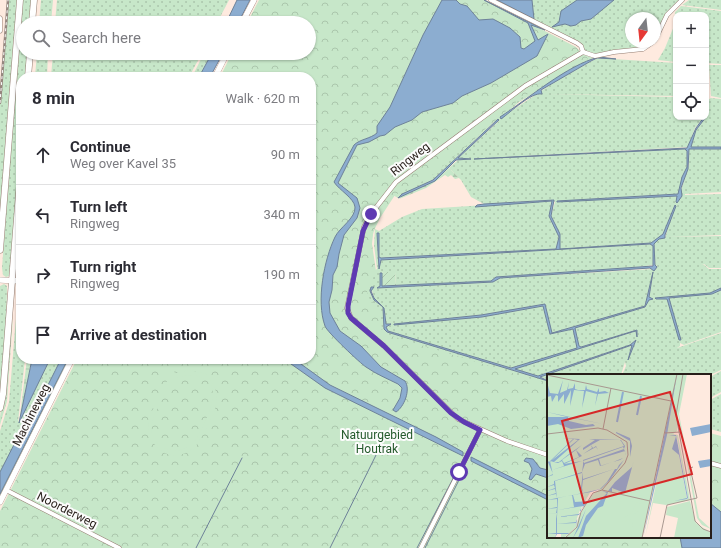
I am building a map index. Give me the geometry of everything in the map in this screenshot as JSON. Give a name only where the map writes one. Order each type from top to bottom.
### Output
[{"type":"main road","points":[[19,16],[20,0]]},
{"type":"main road","points":[[33,16],[34,0]]},
{"type":"main road","points":[[0,250],[16,50]]},
{"type":"main road","points":[[28,72],[29,60]]},
{"type":"main road","points":[[0,408],[3,394],[16,231]]},
{"type":"street","points":[[246,16],[254,0]]},
{"type":"street","points":[[491,0],[577,43],[581,46],[583,52],[595,56],[644,48]]},
{"type":"street","points":[[661,27],[669,12],[682,0]]},
{"type":"street","points":[[0,18],[0,31]]},
{"type":"street","name":"Ringweg","points":[[480,430],[451,413],[384,346],[349,315],[348,306],[363,231],[371,214],[401,178],[525,86],[583,52]]},
{"type":"street","points":[[218,72],[224,60]]},
{"type":"street","points":[[0,280],[16,281]]},
{"type":"street","name":"Machineweg","points":[[0,502],[69,364]]},
{"type":"street","points":[[421,548],[480,430],[547,456]]},
{"type":"street","points":[[711,463],[721,466]]},
{"type":"street","name":"Noorderweg","points":[[6,490],[119,548]]},
{"type":"green space","points":[[8,0],[17,0],[0,214],[0,101]]},
{"type":"green space","points":[[22,0],[33,0],[32,16],[21,16]]},
{"type":"green space","points":[[41,0],[53,0],[52,16],[40,16]]},
{"type":"green space","points":[[57,0],[229,0],[221,16],[56,16]]},
{"type":"green space","name":"Natuurgebied Houtrak","points":[[259,0],[485,0],[576,47],[588,59],[521,98],[429,178],[395,195],[373,232],[372,244],[376,271],[367,292],[369,298],[380,311],[382,329],[385,334],[547,384],[547,538],[711,538],[711,433],[721,436],[721,548],[0,548],[0,511],[74,364],[316,364],[316,72],[222,72],[228,60],[316,60],[316,16],[251,16]]},
{"type":"green space","points":[[494,0],[680,0],[676,3],[661,28],[661,12],[625,12],[625,48],[638,48],[593,55],[584,50],[583,47]]},
{"type":"green space","points":[[689,0],[721,0],[721,10],[682,5]]},
{"type":"green space","points":[[681,6],[721,11],[721,64],[709,63],[709,12],[675,12]]},
{"type":"green space","points":[[673,28],[673,62],[658,60]]},
{"type":"green space","points":[[582,54],[593,58],[519,102],[501,118],[556,81],[597,58],[673,63],[673,96],[545,94],[673,97],[673,120],[702,120],[695,128],[688,147],[474,159],[685,149],[687,151],[687,167],[678,194],[557,201],[677,196],[677,203],[689,165],[689,149],[721,149],[721,192],[685,195],[721,194],[721,235],[668,237],[721,236],[721,268],[709,268],[703,264],[709,269],[721,269],[721,288],[710,293],[656,299],[667,299],[680,340],[669,298],[714,293],[721,290],[721,332],[684,345],[680,343],[680,346],[677,348],[721,333],[721,370],[711,375],[622,374],[626,366],[625,362],[621,374],[549,374],[632,345],[628,360],[636,340],[630,345],[538,376],[514,369],[632,332],[636,331],[636,334],[637,330],[581,347],[579,346],[575,328],[645,307],[649,300],[652,299],[649,298],[653,273],[645,306],[552,333],[545,304],[481,315],[394,324],[482,317],[543,306],[550,334],[573,329],[578,348],[511,368],[388,331],[386,327],[391,324],[386,324],[383,307],[384,329],[387,332],[547,381],[547,390],[385,339],[363,291],[368,238],[385,207],[376,225],[372,237],[372,251],[375,270],[377,269],[374,245],[375,229],[379,231],[402,217],[422,209],[552,201],[549,216],[559,237],[556,249],[381,258],[379,257],[377,233],[379,269],[381,260],[650,244],[653,246],[653,265],[615,270],[496,277],[491,281],[408,285],[396,285],[395,272],[380,273],[380,286],[377,288],[493,282],[500,278],[653,269],[657,266],[655,265],[654,244],[659,239],[665,238],[675,205],[663,234],[651,243],[560,249],[558,248],[560,239],[551,216],[555,202],[552,200],[484,204],[471,197],[461,180],[449,168],[458,160],[471,159],[458,158],[499,121],[494,122],[433,180],[402,194],[398,198],[393,195],[391,190]],"holes":[[[371,287],[374,298],[383,307],[374,300],[370,291]]]},
{"type":"green space","points":[[18,60],[27,60],[26,72],[17,72]]},
{"type":"green space","points":[[36,60],[48,60],[47,72],[35,72]]},
{"type":"green space","points":[[52,60],[198,60],[192,72],[51,72]]},
{"type":"green space","points":[[200,60],[208,60],[202,72],[194,72]]},
{"type":"green space","points":[[709,65],[721,65],[721,98],[711,96]]},
{"type":"green space","points":[[16,80],[16,207],[11,269],[9,276],[6,277],[3,275],[2,268]]},
{"type":"green space","points":[[711,98],[721,99],[721,147],[691,147],[696,130],[704,120],[709,120],[709,99]]},
{"type":"green space","points":[[449,168],[459,178],[455,179],[451,175],[448,177],[445,175],[426,188],[399,199],[402,195],[435,181]]},
{"type":"green space","points":[[395,272],[396,285],[382,286],[382,273]]},
{"type":"green space","points":[[4,284],[7,286],[6,336],[0,400],[0,286]]},
{"type":"green space","points":[[13,317],[7,401],[0,425],[0,417]]},
{"type":"green space","points":[[16,319],[16,364],[24,364],[18,422],[47,364],[68,364],[0,500],[0,431],[9,402]]},
{"type":"green space","points":[[26,364],[31,364],[19,423]]},
{"type":"green space","points":[[189,370],[215,376],[215,379],[209,378],[215,387],[217,396],[213,415],[194,450],[192,449],[183,454],[175,455],[167,454],[160,450],[150,436],[148,427],[149,417],[172,371],[176,373]],"holes":[[[188,375],[207,380],[211,385],[213,392],[213,400],[208,416],[195,441],[185,449],[170,450],[164,448],[155,440],[152,434],[152,422],[166,391],[174,380],[182,376]]]},
{"type":"green space","points":[[721,371],[721,392],[711,397],[711,376]]},
{"type":"green space","points":[[547,375],[547,380],[540,377]]},
{"type":"green space","points":[[721,394],[721,432],[711,429],[711,399]]},
{"type":"water","points":[[237,0],[250,0],[242,16],[229,16]]},
{"type":"water","points":[[442,0],[456,0],[460,4],[467,6],[479,20],[493,19],[510,28],[520,37],[521,48],[524,49],[535,41],[528,23],[484,0],[545,30],[531,25],[538,40],[548,34],[537,56],[491,83],[462,96],[453,103],[422,112],[412,120],[395,127],[385,135],[369,142],[357,145],[338,183],[357,198],[360,208],[357,218],[344,235],[337,267],[333,275],[332,290],[329,302],[330,313],[340,331],[361,346],[381,367],[405,381],[407,385],[406,398],[402,406],[396,412],[393,410],[400,398],[402,388],[398,384],[363,365],[325,326],[321,305],[322,281],[331,246],[335,237],[355,211],[352,200],[334,182],[354,145],[359,141],[371,137],[377,133],[377,126],[390,107],[423,35]]},
{"type":"water","points":[[497,0],[532,0],[534,19]]},
{"type":"water","points":[[577,0],[614,0],[591,19],[581,21],[576,25],[571,26],[565,24],[552,27],[559,22],[561,11]]},
{"type":"water","points":[[599,57],[616,59],[597,58],[591,61],[541,90],[542,94],[537,94],[527,99],[501,119],[500,117],[548,83],[574,67]]},
{"type":"water","points":[[208,60],[219,60],[213,72],[202,72]]},
{"type":"water","points":[[498,119],[499,120],[458,158],[471,159],[456,160],[435,181],[398,198],[402,194],[433,180]]},
{"type":"water","points":[[702,120],[704,120],[696,130],[691,147],[721,147],[721,149],[689,149],[688,169],[681,188],[682,196],[677,203],[677,196],[557,201],[678,194],[682,177],[687,167],[687,151],[685,149],[474,159],[687,148],[696,128]]},
{"type":"water","points":[[554,200],[551,216],[560,234],[560,249],[651,243],[663,234],[675,205],[676,206],[665,238],[659,239],[654,244],[655,265],[657,267],[654,271],[650,268],[500,278],[493,282],[377,288],[380,286],[380,273],[382,273],[382,286],[491,281],[496,277],[653,266],[653,246],[650,244],[381,260],[379,269],[377,233],[379,233],[379,257],[381,258],[556,249],[559,237],[549,216],[552,201],[475,207],[477,205],[484,204]]},
{"type":"water","points":[[653,272],[649,297],[653,299],[649,300],[645,307],[575,328],[579,346],[581,347],[637,330],[637,337],[636,331],[632,332],[515,369],[538,376],[630,345],[636,340],[628,360],[632,345],[540,377],[547,381],[387,332],[384,329],[383,307],[386,324],[391,324],[386,327],[388,331],[511,368],[577,348],[573,329],[550,334],[543,306],[482,317],[394,324],[481,315],[545,304],[552,333],[645,306]]},
{"type":"water","points":[[371,287],[374,287],[371,291],[374,298],[383,307],[374,300],[370,291]]},
{"type":"water","points":[[721,288],[721,290],[712,294],[669,298],[681,340],[679,340],[667,299],[655,298],[710,293]]},
{"type":"water","points":[[31,364],[48,364],[19,423]]},
{"type":"water","points":[[58,364],[65,364],[0,494],[0,472],[21,431],[25,431]]},
{"type":"water","points":[[291,364],[301,364],[330,385],[436,437],[463,452],[463,456],[325,388]]},
{"type":"water","points":[[471,457],[547,495],[547,499],[471,461]]},
{"type":"water","points":[[526,458],[533,459],[540,468],[547,470],[547,478],[536,474],[531,480],[529,479],[532,469],[529,463],[524,461]]},
{"type":"water","points":[[711,504],[721,512],[721,548],[682,548],[680,538],[711,538]]},
{"type":"waterway","points":[[330,548],[379,449]]},
{"type":"waterway","points":[[196,548],[242,458]]},
{"type":"waterway","points":[[417,548],[460,465]]},
{"type":"waterway","points":[[425,548],[460,478]]},
{"type":"railway","points":[[0,103],[8,0]]},
{"type":"route","points":[[371,214],[363,231],[347,309],[348,313],[351,318],[384,346],[451,413],[458,419],[480,430],[459,472]]}]
